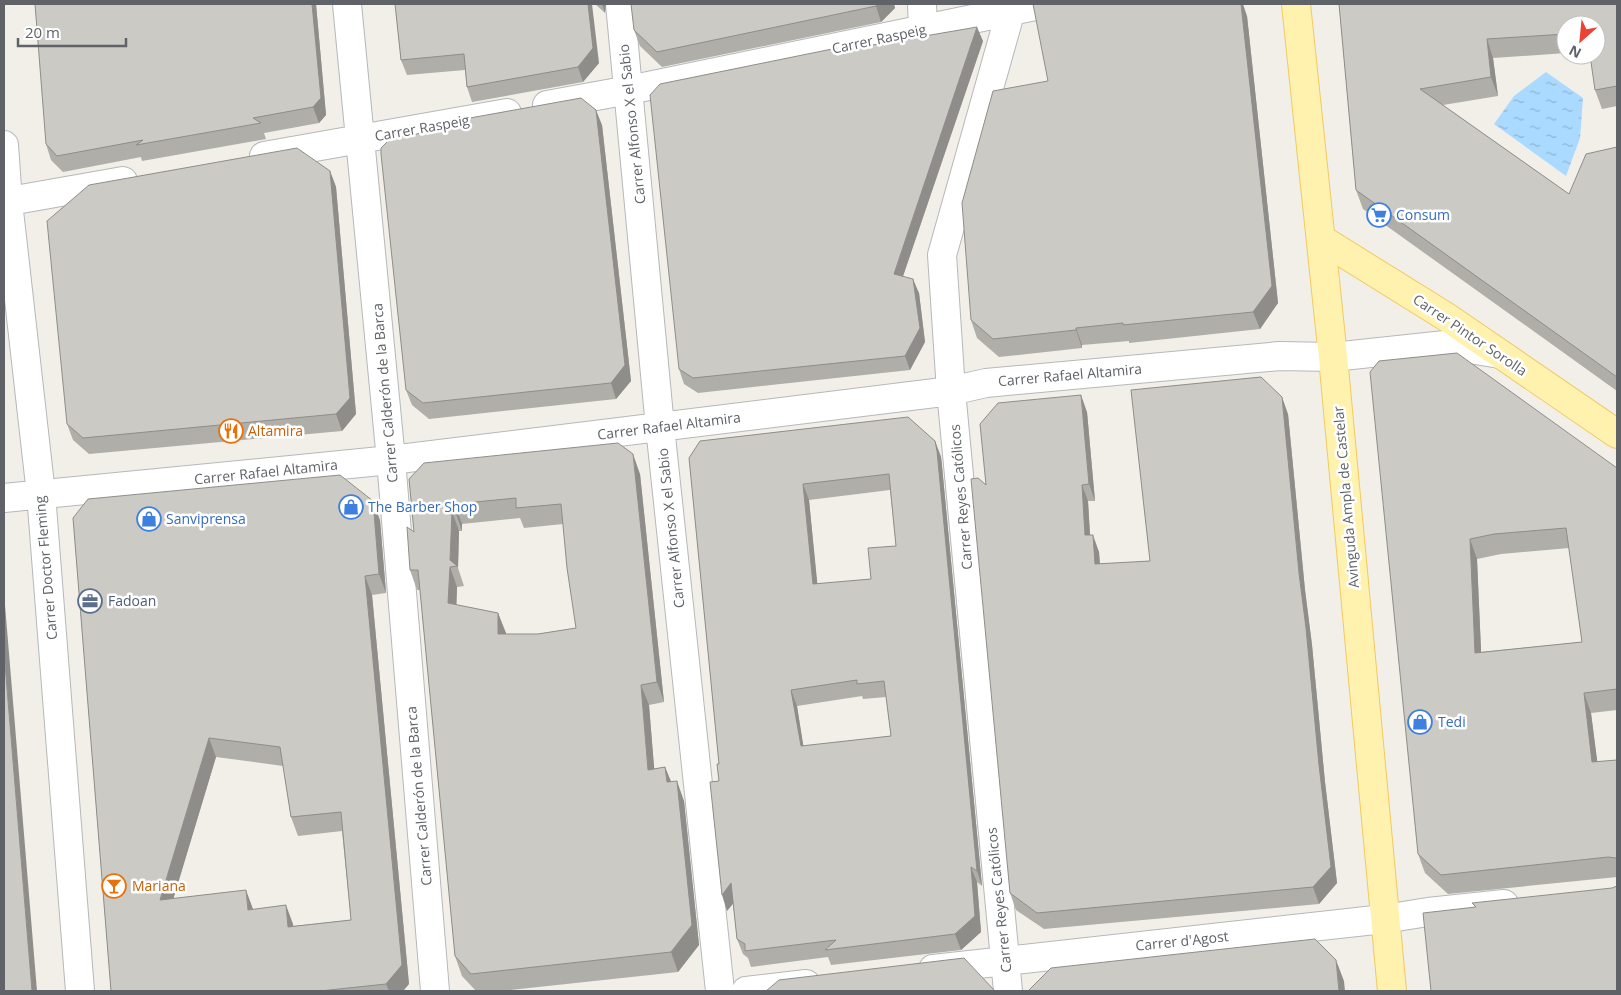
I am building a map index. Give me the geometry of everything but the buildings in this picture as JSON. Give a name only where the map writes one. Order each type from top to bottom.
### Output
[{"type":"main road","name":"Avinguda Ampla de Castelar","points":[[1296,4],[1333,357],[1392,991]]},
{"type":"main road","name":"Carrer Pintor Sorolla","points":[[1321,239],[1448,318],[1617,434]]},
{"type":"street","name":"Carrer Calderón de la Barca","points":[[348,4],[391,460],[435,991]]},
{"type":"street","name":"Carrer Alfonso X el Sabio","points":[[620,4],[660,427],[720,991]]},
{"type":"street","name":"Carrer Raspeig","points":[[243,160],[629,90],[922,17],[1011,10],[1045,4]]},
{"type":"street","name":"Carrer Reyes Católicos","points":[[1008,991],[951,391],[942,255],[1011,10]]},
{"type":"street","name":"Carrer Doctor Fleming","points":[[4,145],[6,202],[41,494],[80,991]]},
{"type":"street","points":[[6,202],[145,177]]},
{"type":"street","name":"Carrer Rafael Altamira","points":[[4,498],[391,460],[951,391],[986,383],[1280,356],[1333,357],[1446,345],[1500,354]]},
{"type":"street","name":"Carrer d'Agost","points":[[909,972],[1532,901]]},
{"type":"street","points":[[746,991],[833,981]]},
{"type":"water","points":[[1546,72],[1583,98],[1580,138],[1566,176],[1494,124],[1514,96]]},
{"type":"place","name":"Consum","points":[[1379,215]]},
{"type":"place","name":"Altamira","points":[[231,431]]},
{"type":"place","name":"The Barber Shop","points":[[351,507]]},
{"type":"place","name":"Sanviprensa","points":[[149,519]]},
{"type":"place","name":"Fadoan","points":[[90,601]]},
{"type":"place","name":"Tedi","points":[[1420,722]]},
{"type":"place","name":"Mariana","points":[[114,886]]}]
